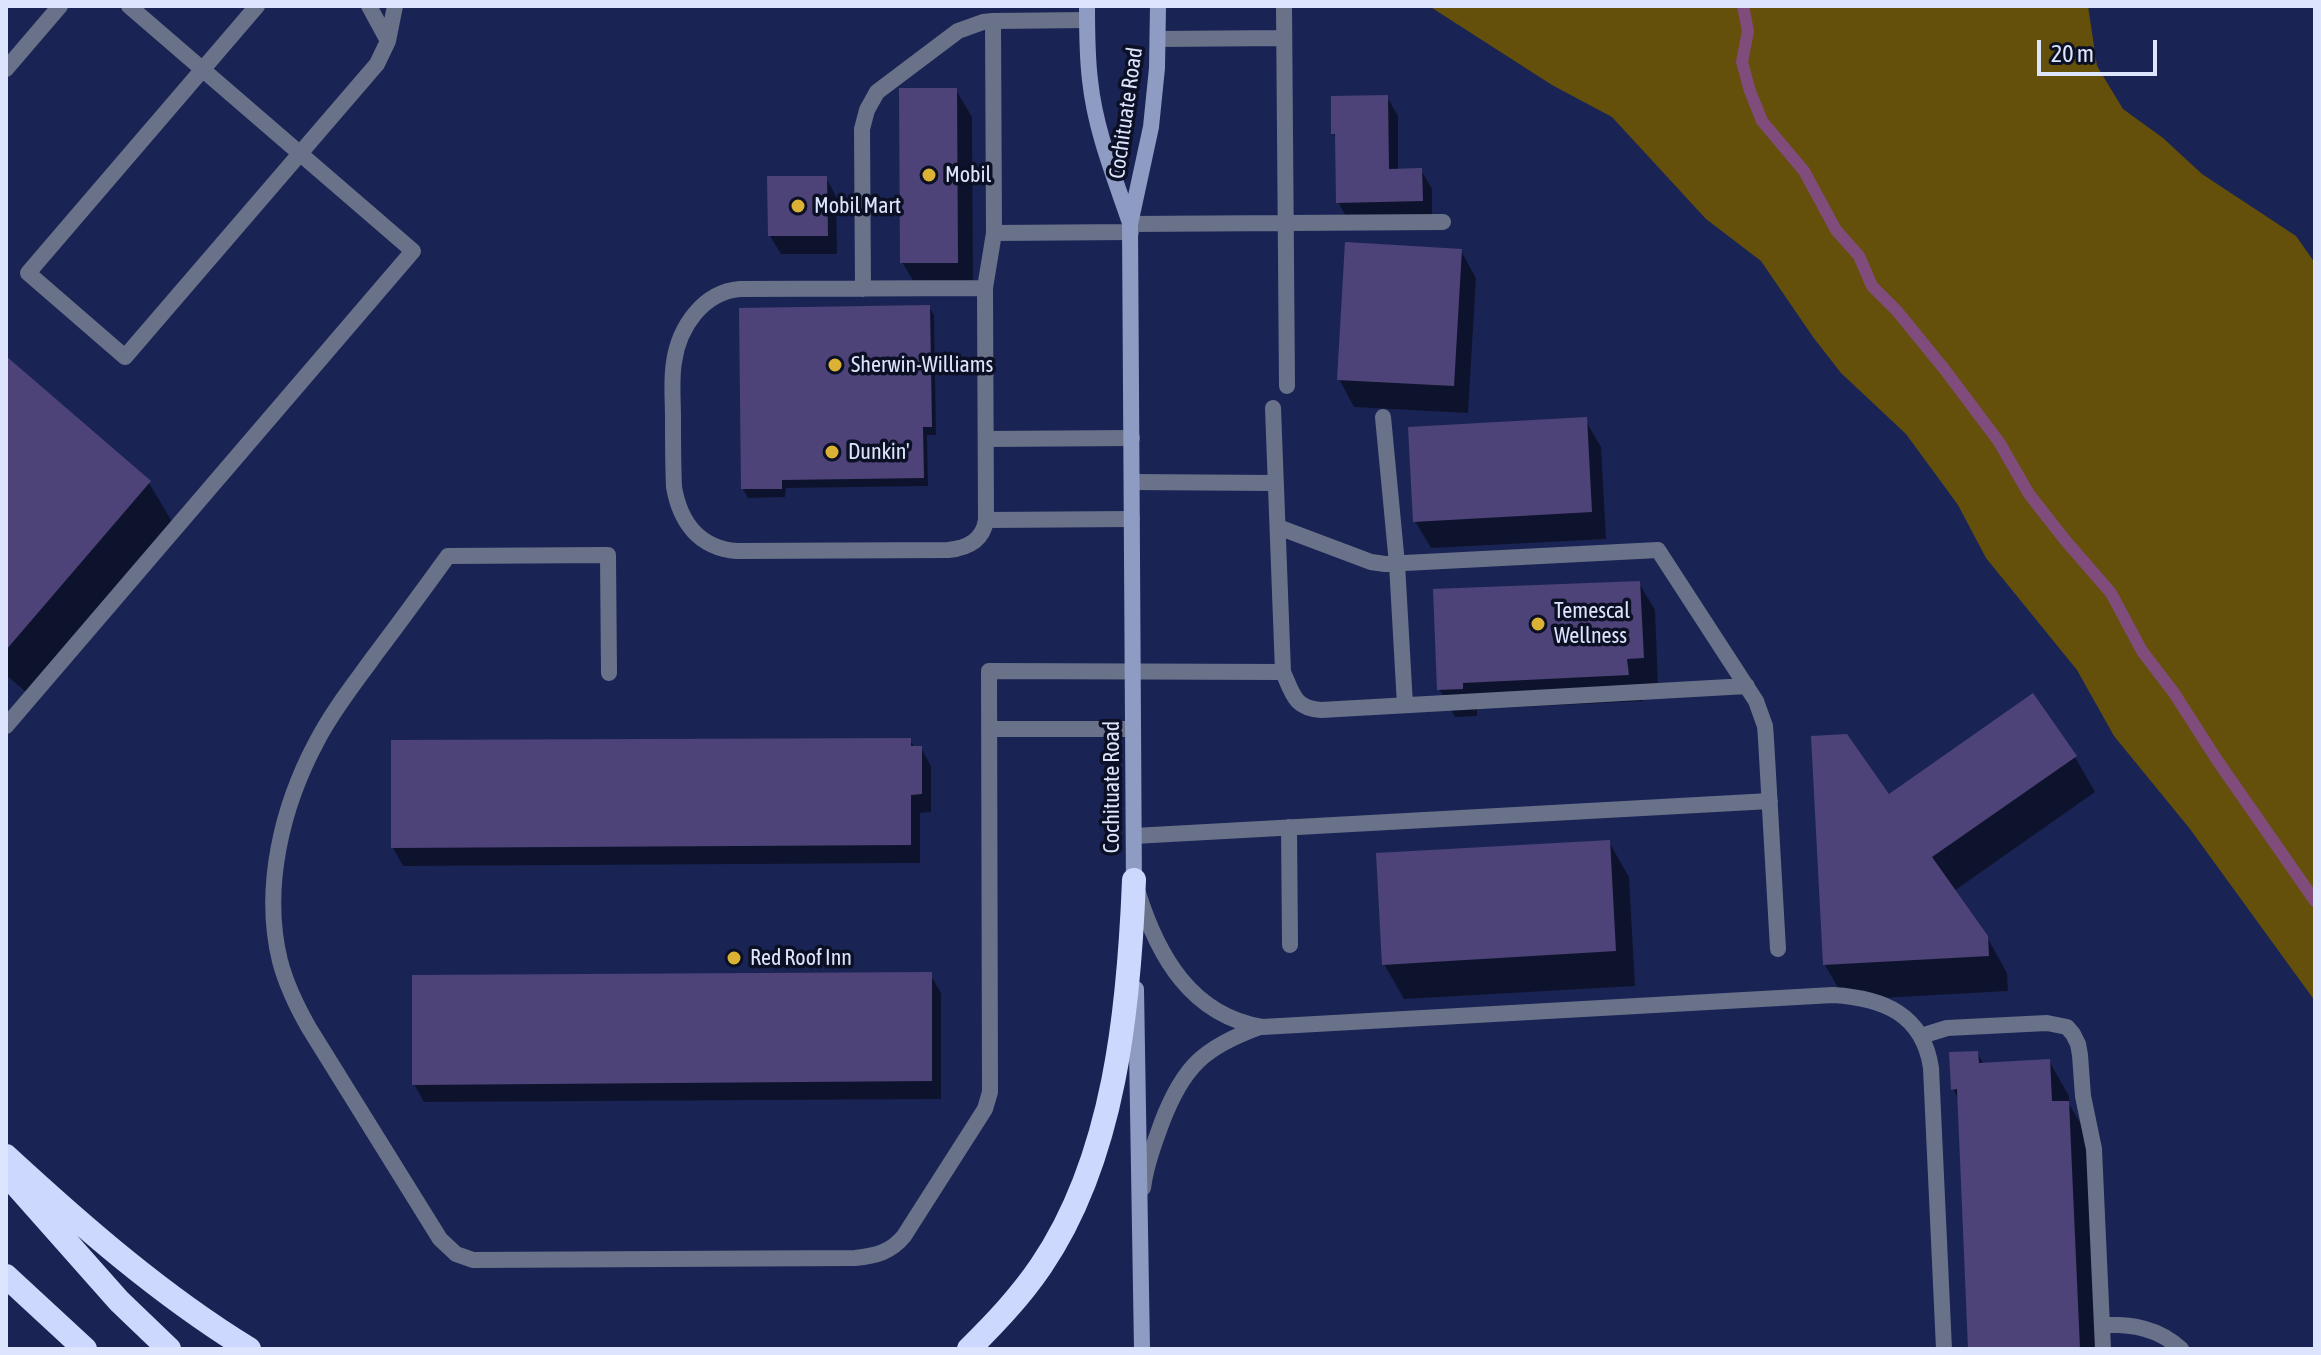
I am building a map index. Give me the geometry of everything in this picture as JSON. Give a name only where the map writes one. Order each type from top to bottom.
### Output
[{"type":"highway","points":[[969,1349],[1006,1312],[1042,1265],[1088,1170],[1100,1132],[1122,1030],[1134,880]]},
{"type":"highway","points":[[6,1156],[153,1282],[249,1349]]},
{"type":"highway","points":[[6,1173],[119,1301],[169,1349]]},
{"type":"highway","points":[[6,1276],[83,1349]]},
{"type":"main road","name":"Cochituate Road","points":[[1142,1349],[1134,880],[1130,228],[1151,127],[1158,6]]},
{"type":"main road","name":"Cochituate Road","points":[[1087,13],[1090,82],[1096,113],[1130,228]]},
{"type":"lane","points":[[6,69],[60,6]]},
{"type":"lane","points":[[6,726],[413,251],[129,6]]},
{"type":"lane","points":[[257,6],[28,273],[125,357],[377,64],[388,41],[395,6]]},
{"type":"lane","points":[[369,6],[388,41]]},
{"type":"lane","points":[[1284,6],[1287,386]]},
{"type":"lane","points":[[863,289],[862,129],[871,100],[885,85],[949,37],[969,26],[1087,13]]},
{"type":"lane","points":[[985,288],[731,290],[718,294],[697,311],[681,336],[674,363],[674,487],[685,520],[704,541],[714,547],[752,551],[957,549],[974,543],[985,528],[985,288],[994,233],[993,21]]},
{"type":"lane","points":[[1158,39],[1284,38]]},
{"type":"lane","points":[[994,233],[1286,223],[1443,222]]},
{"type":"lane","points":[[1273,408],[1283,672],[1302,706],[1311,709],[1405,705],[1747,686]]},
{"type":"lane","points":[[1383,417],[1397,564],[1405,705]]},
{"type":"lane","points":[[986,439],[1132,438]]},
{"type":"lane","points":[[1132,482],[1275,483]]},
{"type":"lane","points":[[986,520],[1132,519]]},
{"type":"lane","points":[[1278,527],[1371,562],[1397,564],[1658,550],[1747,686],[1765,726],[1778,949]]},
{"type":"lane","points":[[609,673],[608,555],[448,556],[330,718],[299,779],[281,838],[276,874],[275,927],[280,961],[297,1005],[440,1239],[456,1254],[473,1260],[855,1258],[884,1253],[898,1243],[988,1101],[991,1082],[989,671],[1283,672]]},
{"type":"lane","points":[[989,729],[1133,729]]},
{"type":"lane","points":[[1134,836],[1770,801]]},
{"type":"lane","points":[[1289,827],[1290,945]]},
{"type":"lane","points":[[1134,880],[1157,940],[1169,964],[1185,984],[1216,1012],[1231,1020],[1262,1027],[1833,995],[1858,997],[1895,1010],[1915,1025],[1926,1046],[1931,1068],[1944,1349]]},
{"type":"lane","points":[[1921,1036],[1947,1028],[2047,1023],[2067,1027],[2073,1034],[2078,1044],[2083,1096],[2094,1149],[2103,1349]]},
{"type":"lane","points":[[1140,1210],[1150,1155],[1184,1075],[1213,1048],[1262,1027]]},
{"type":"lane","points":[[2102,1325],[2151,1330],[2181,1349]]},
{"type":"shaded area","points":[[1429,6],[2088,6],[2097,66],[2123,109],[2163,138],[2202,174],[2296,236],[2315,263],[2315,1001],[2190,829],[2114,736],[2077,670],[1986,558],[1958,505],[1906,434],[1841,373],[1761,261],[1706,219],[1612,117],[1552,85]]},
{"type":"building","name":"Mobil","points":[[899,88],[957,88],[958,263],[900,263]]},
{"type":"building","points":[[1388,95],[1389,169],[1422,168],[1423,201],[1336,203],[1331,96]]},
{"type":"building","name":"Mobil Mart","points":[[767,176],[827,176],[828,236],[768,236]]},
{"type":"building","points":[[1345,242],[1462,249],[1454,386],[1337,380]]},
{"type":"building","name":"Sherwin-Williams","points":[[930,305],[932,427],[923,427],[924,478],[782,480],[782,489],[741,489],[739,308]]},
{"type":"building","points":[[6,356],[151,481],[6,650]]},
{"type":"building","points":[[1587,417],[1592,512],[1413,522],[1408,427]]},
{"type":"building","name":"Temescal Wellness","points":[[1640,581],[1644,658],[1627,659],[1629,675],[1463,683],[1463,689],[1437,690],[1433,589]]},
{"type":"building","points":[[2033,693],[2077,756],[1932,857],[1988,936],[1989,956],[1823,965],[1811,736],[1847,734],[1889,794]]},
{"type":"building","points":[[911,738],[911,746],[922,746],[922,794],[911,795],[911,845],[391,848],[391,740]]},
{"type":"building","points":[[1610,840],[1616,951],[1382,965],[1376,853]]},
{"type":"building","points":[[932,972],[932,1081],[412,1085],[412,975]]},
{"type":"building","points":[[1978,1051],[1979,1063],[2050,1059],[2052,1101],[2069,1101],[2080,1349],[1968,1349],[1957,1089],[1951,1090],[1949,1052]]},
{"type":"waterway","points":[[1743,6],[1748,31],[1742,62],[1762,121],[1804,171],[1836,230],[1859,256],[1872,286],[1897,311],[1945,370],[1999,442],[2029,494],[2111,593],[2142,651],[2174,693],[2315,901]]},
{"type":"place","name":"Mobil","points":[[929,175]]},
{"type":"place","name":"Mobil Mart","points":[[798,206]]},
{"type":"place","name":"Sherwin-Williams","points":[[835,365]]},
{"type":"place","name":"Dunkin'","points":[[832,452]]},
{"type":"place","name":"Temescal Wellness","points":[[1538,624]]},
{"type":"place","name":"Red Roof Inn","points":[[734,958]]}]
